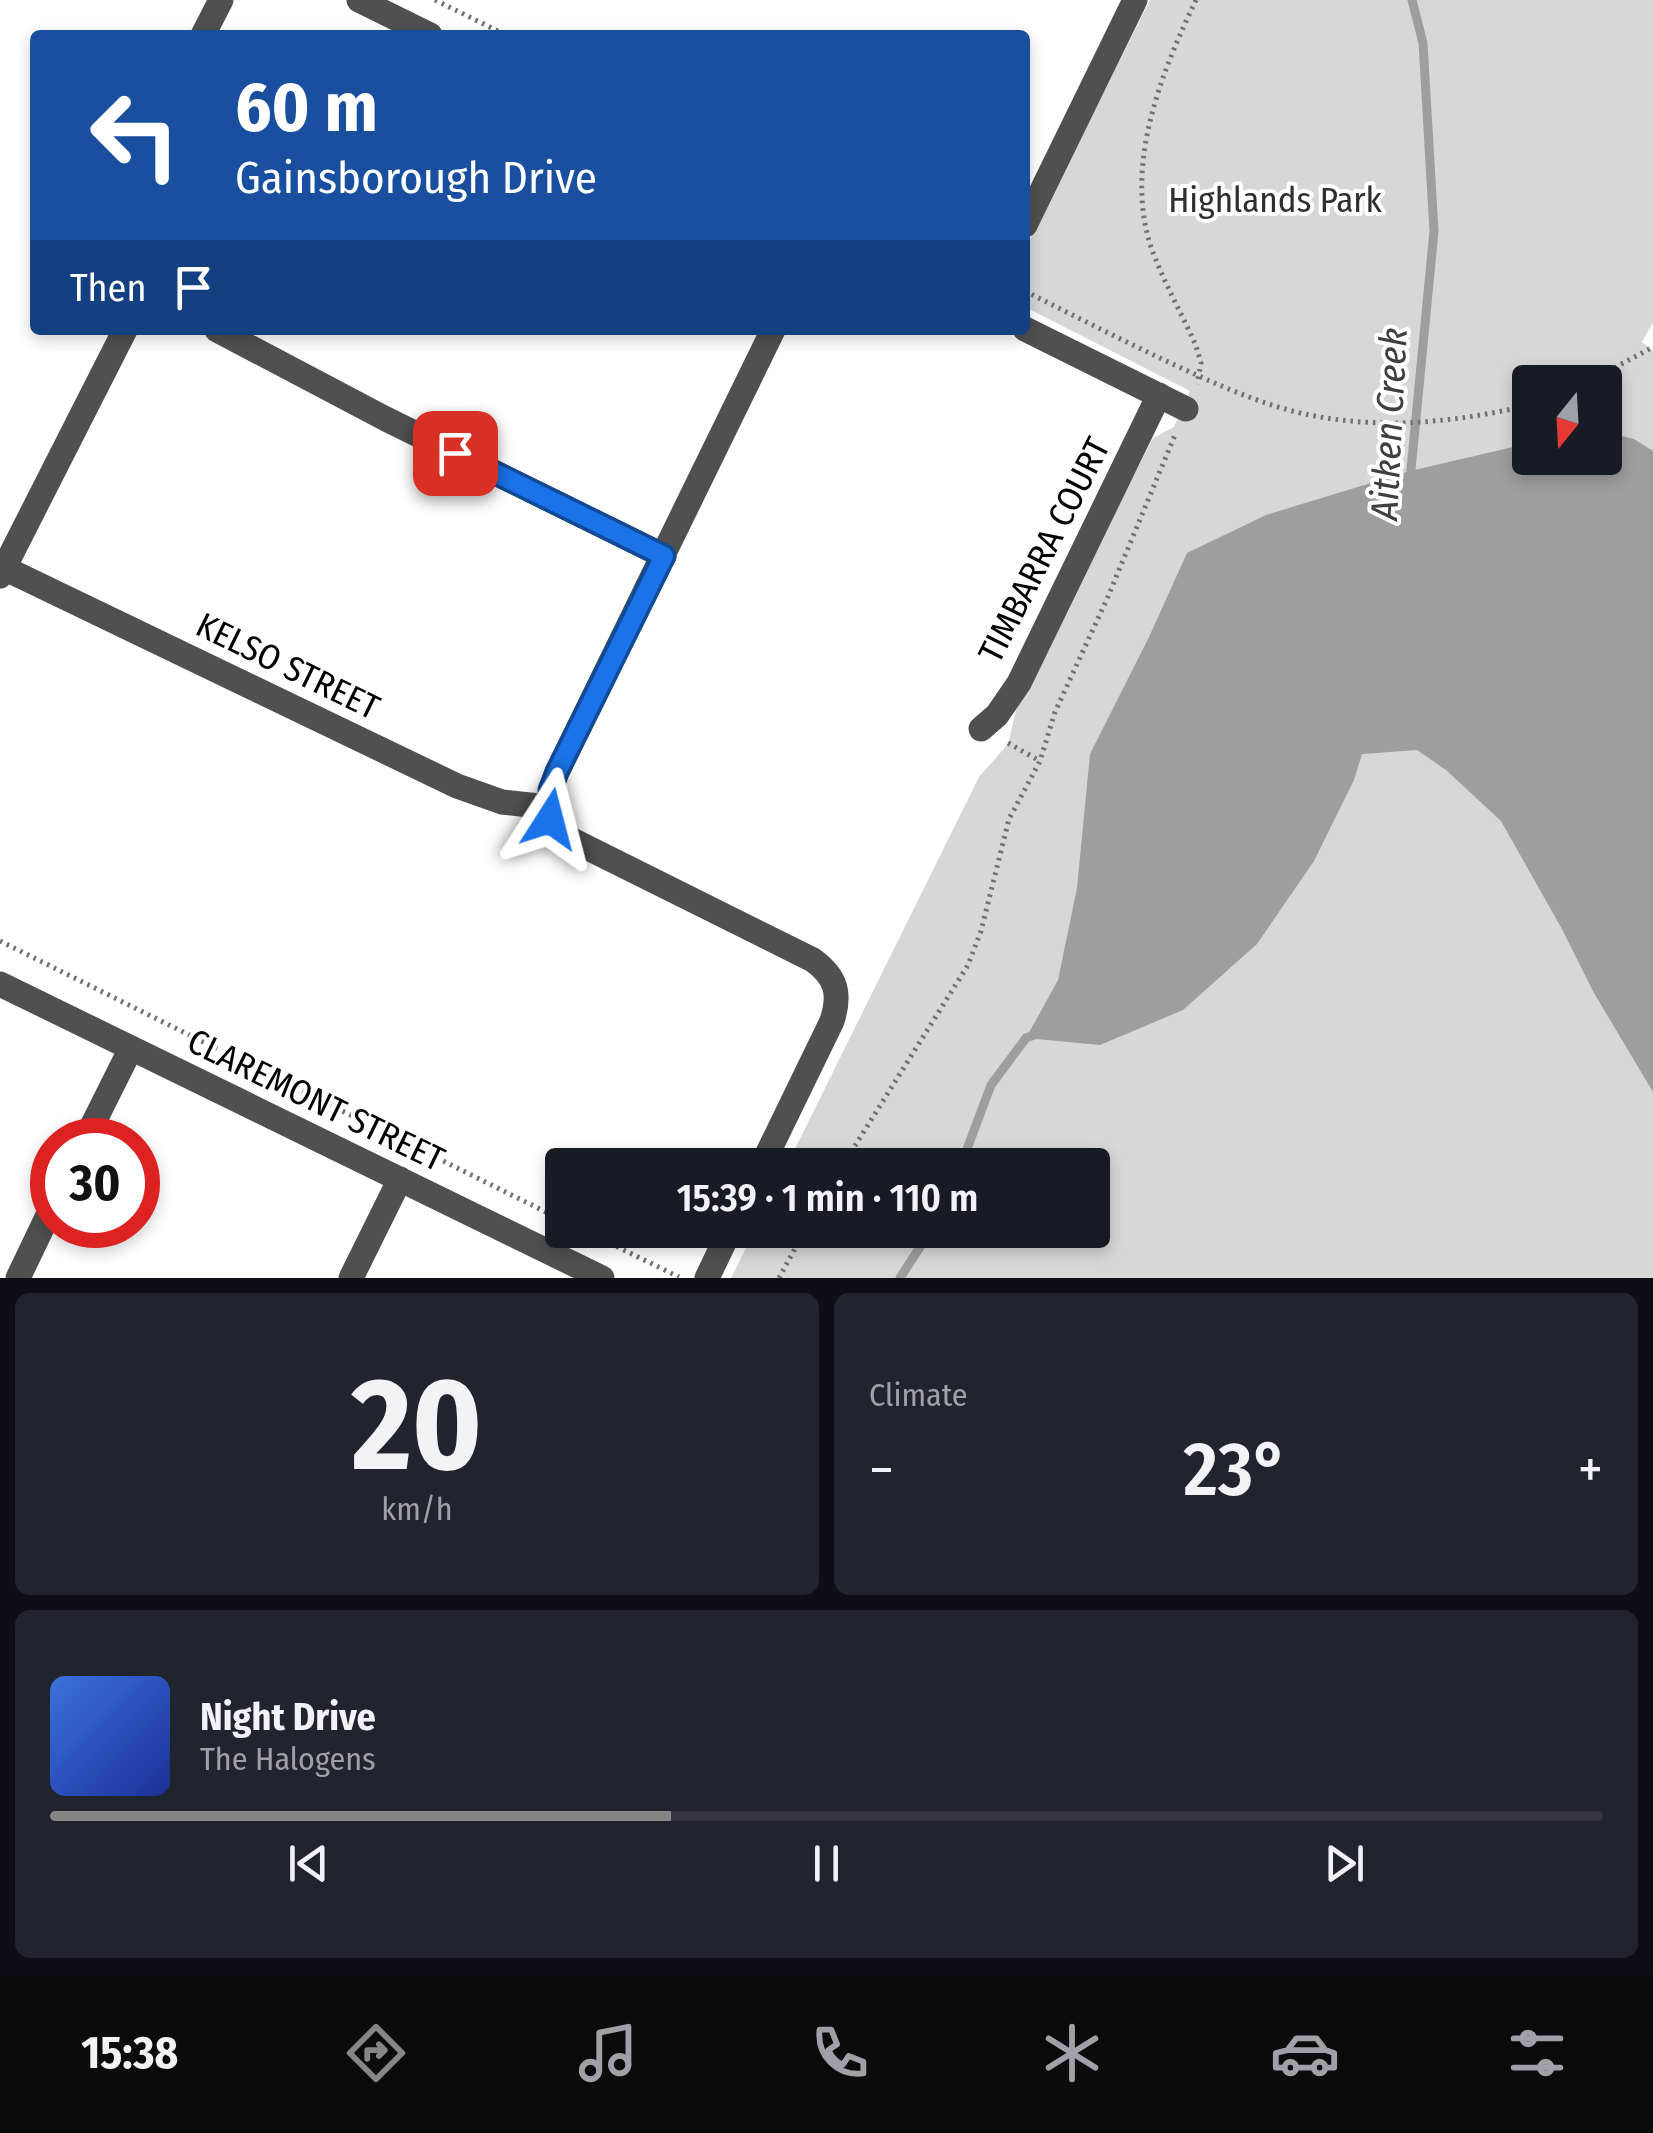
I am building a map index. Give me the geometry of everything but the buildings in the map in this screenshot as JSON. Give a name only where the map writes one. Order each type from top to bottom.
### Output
[{"type":"street","points":[[206,30],[221,0]]},
{"type":"street","points":[[359,0],[420,30]]},
{"type":"street","points":[[1030,215],[1134,0]]},
{"type":"street","points":[[1030,332],[1186,409]]},
{"type":"street","points":[[2,572],[122,335]]},
{"type":"street","points":[[226,335],[372,412],[664,556]]},
{"type":"street","points":[[770,1148],[832,1022],[837,1006],[832,978],[812,960],[562,835],[550,819],[548,807],[557,772],[772,335]]},
{"type":"street","name":"TIMBARRA COURT","points":[[982,729],[1019,683],[1159,395]]},
{"type":"street","name":"KELSO STREET","points":[[2,572],[457,786],[502,802],[548,807]]},
{"type":"street","name":"CLAREMONT STREET","points":[[0,984],[602,1278]]},
{"type":"street","points":[[97,1118],[131,1048]]},
{"type":"street","points":[[351,1278],[400,1179]]},
{"type":"street","points":[[18,1278],[32,1248]]},
{"type":"street","points":[[706,1278],[721,1248]]},
{"type":"path","points":[[435,0],[496,30]]},
{"type":"path","points":[[1030,293],[1200,377],[1300,413],[1386,424],[1445,422],[1512,409]]},
{"type":"path","points":[[1620,365],[1653,347]]},
{"type":"path","points":[[982,729],[1040,761]]},
{"type":"path","points":[[0,942],[545,1212]]},
{"type":"path","points":[[620,1248],[681,1278]]},
{"type":"path","points":[[779,1278],[795,1248]]},
{"type":"green space","name":"Highlands Park","points":[[1150,0],[1653,0],[1653,322],[1642,342],[1653,351],[1653,1278],[731,1278],[746,1248],[1110,1248],[1110,1148],[795,1148],[979,777],[1008,744],[1018,702],[1153,438],[1174,427],[1190,391],[1030,310],[1030,239]]},
{"type":"shaded area","points":[[1622,436],[1653,451],[1653,1092],[1594,993],[1501,821],[1446,770],[1417,750],[1362,754],[1354,780],[1314,861],[1257,944],[1183,1010],[1100,1045],[1026,1038],[1058,980],[1077,888],[1090,754],[1187,553],[1266,515],[1410,471],[1512,447],[1512,475],[1622,475]]},
{"type":"waterway","name":"Aitken Creek","points":[[1410,480],[1434,231],[1423,43],[1412,0]]},
{"type":"waterway","points":[[967,1148],[991,1085],[1026,1038],[1034,1035]]},
{"type":"waterway","points":[[900,1278],[919,1248]]},
{"type":"route","points":[[455,453],[664,556],[557,772],[550,790],[550,819]]}]
